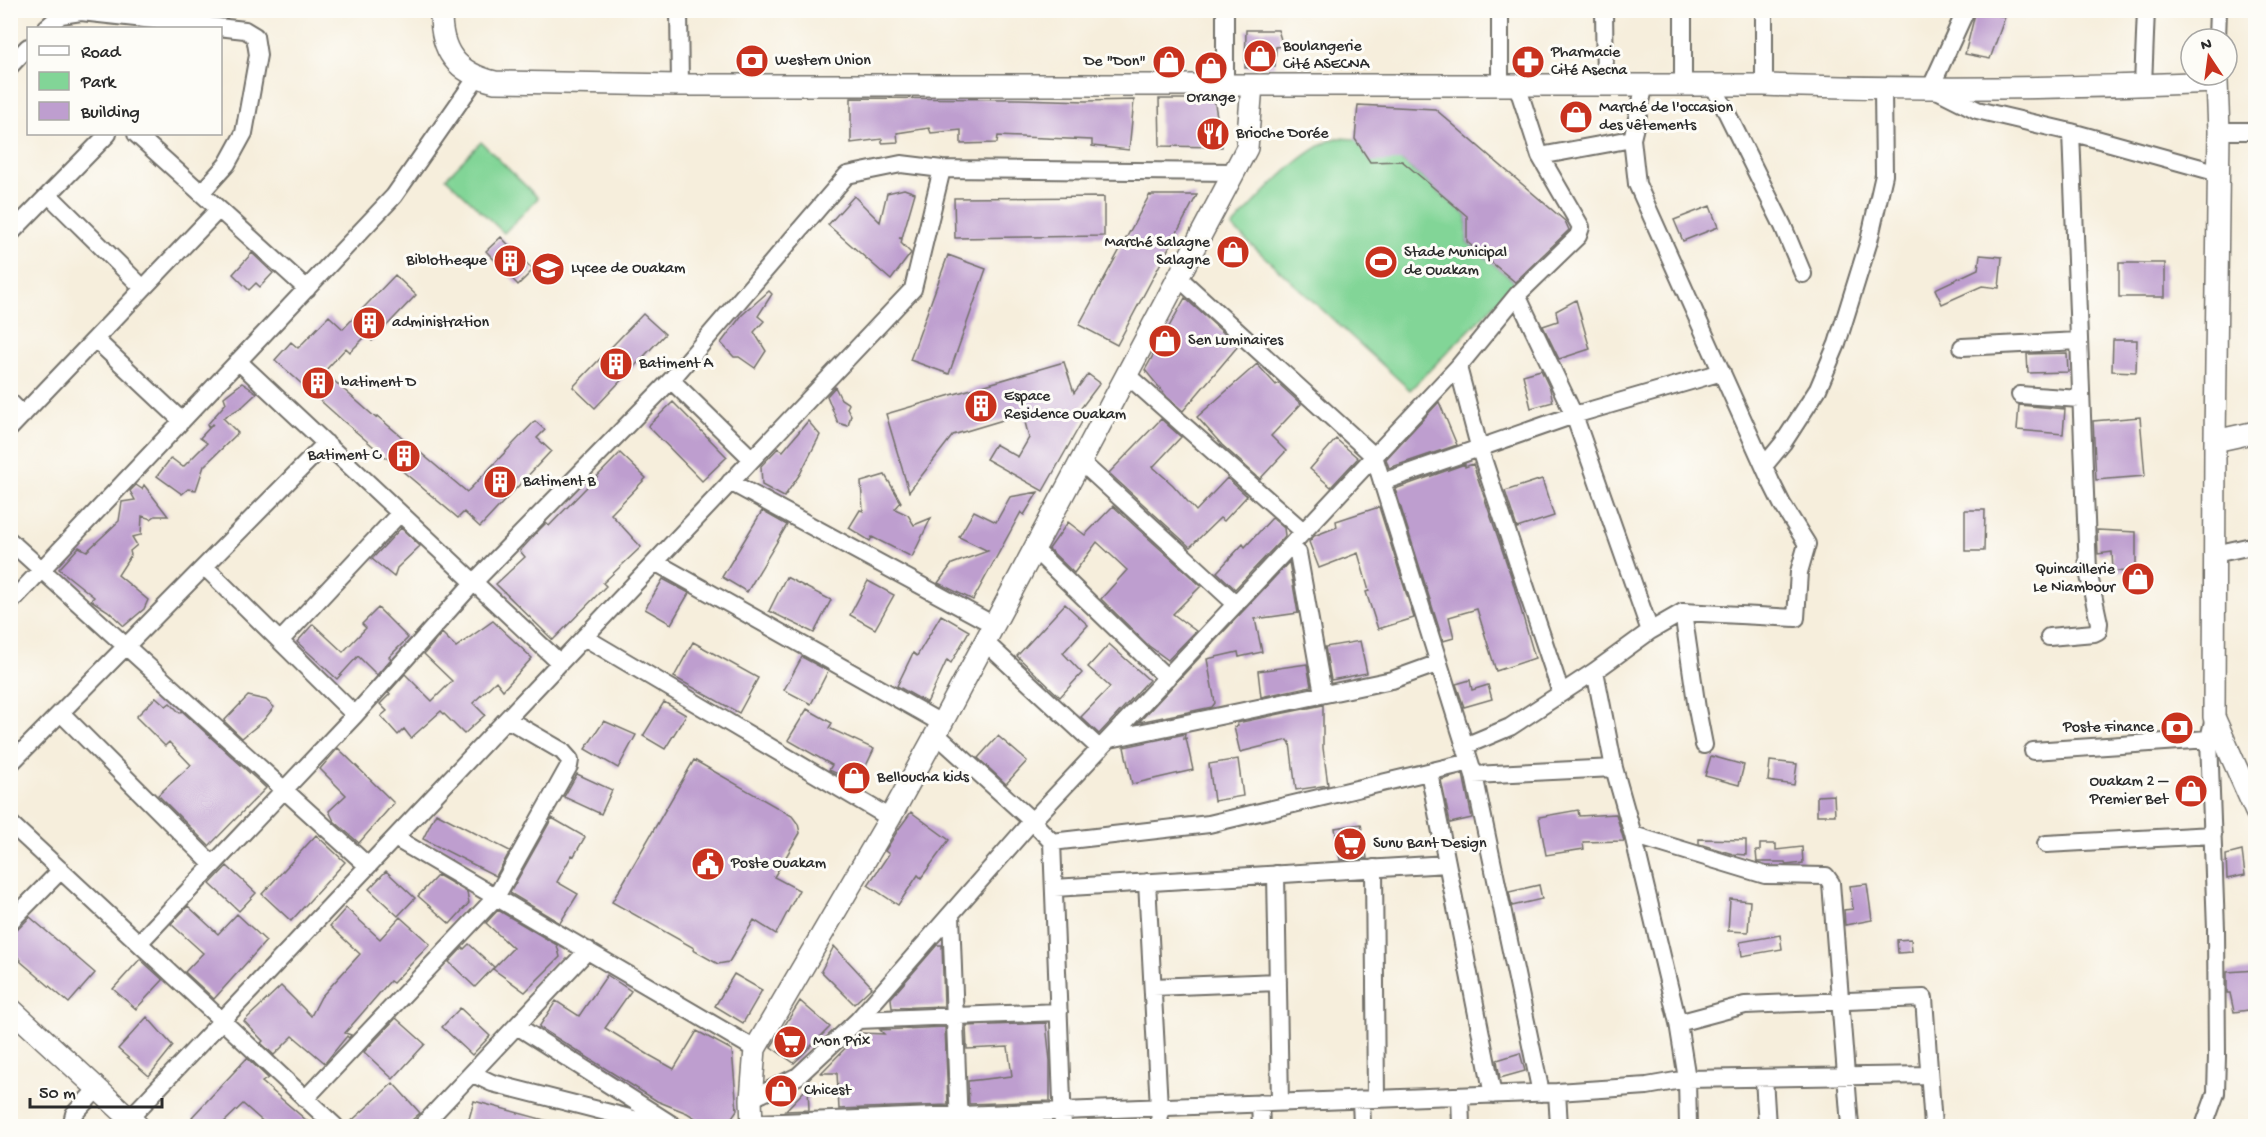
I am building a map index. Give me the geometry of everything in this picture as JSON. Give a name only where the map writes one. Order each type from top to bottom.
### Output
[{"type":"street","points":[[441,10],[441,27],[448,52],[461,68],[477,77],[495,82],[680,85],[1764,85],[1883,89],[2143,85],[2179,82]]},
{"type":"street","points":[[680,10],[680,85]]},
{"type":"street","points":[[1225,85],[1226,10]]},
{"type":"street","points":[[751,1099],[798,1076],[858,1020],[1032,821],[1458,367],[1517,295],[1578,236],[1581,227],[1540,156],[1508,85],[1500,10]]},
{"type":"street","points":[[1605,10],[1605,85]]},
{"type":"street","points":[[1683,10],[1683,85]]},
{"type":"street","points":[[1764,10],[1764,85]]},
{"type":"street","points":[[1932,87],[1966,10]]},
{"type":"street","points":[[2143,85],[2146,10]]},
{"type":"street","points":[[2217,27],[2218,10]]},
{"type":"street","points":[[50,24],[61,15],[81,12],[186,16],[245,30],[255,36],[258,55],[244,133],[227,164],[201,193]]},
{"type":"street","points":[[10,66],[27,48]]},
{"type":"street","points":[[10,603],[394,196],[477,77]]},
{"type":"street","points":[[1252,85],[1247,148],[1235,172],[890,818],[755,1049],[751,1099],[752,1125],[1062,1119],[1159,1108],[1549,1092],[1647,1086],[1687,1079],[1929,1075]]},
{"type":"street","points":[[1470,761],[1510,727],[1595,671],[1650,631],[1683,612],[1796,618],[1799,572],[1807,544],[1782,504],[1764,466],[1637,184],[1632,139],[1644,85]]},
{"type":"street","points":[[1713,85],[1783,226],[1803,274]]},
{"type":"street","points":[[1932,87],[1977,110],[2071,132],[2219,173]]},
{"type":"street","points":[[2204,1126],[2216,1093],[2217,1056],[2216,929],[2210,739],[2214,717],[2219,173],[2217,87]]},
{"type":"street","points":[[1764,466],[1783,443],[1818,389],[1837,344],[1869,241],[1884,175],[1883,89]]},
{"type":"street","points":[[2219,131],[2256,131]]},
{"type":"street","points":[[2049,637],[2094,633],[2098,630],[2088,571],[2071,132]]},
{"type":"street","points":[[10,234],[107,135]]},
{"type":"street","points":[[137,135],[307,289]]},
{"type":"street","points":[[1540,156],[1632,139]]},
{"type":"street","points":[[139,944],[355,715],[474,582],[671,380],[847,175],[901,164],[942,169],[1235,172]]},
{"type":"street","points":[[12,1012],[133,1123],[222,1020],[913,289],[942,169]]},
{"type":"street","points":[[49,195],[143,288]]},
{"type":"street","points":[[10,428],[219,209]]},
{"type":"street","points":[[1179,278],[1374,456],[1470,761],[1559,1126]]},
{"type":"street","points":[[1517,295],[1574,415],[1650,631]]},
{"type":"street","points":[[95,339],[182,421]]},
{"type":"street","points":[[1962,347],[2078,341]]},
{"type":"street","points":[[238,361],[560,663]]},
{"type":"street","points":[[1458,367],[1479,450],[1562,693]]},
{"type":"street","points":[[1382,482],[1574,415],[1722,372]]},
{"type":"street","points":[[1127,375],[1304,532]]},
{"type":"street","points":[[671,380],[752,459]]},
{"type":"street","points":[[2020,395],[2080,399]]},
{"type":"street","points":[[10,402],[23,414]]},
{"type":"street","points":[[2215,441],[2256,432]]},
{"type":"street","points":[[10,764],[326,443]]},
{"type":"street","points":[[1080,461],[1236,604]]},
{"type":"street","points":[[730,482],[990,634],[1105,744]]},
{"type":"street","points":[[280,641],[400,513]]},
{"type":"street","points":[[10,541],[368,866]]},
{"type":"street","points":[[2215,554],[2256,545]]},
{"type":"street","points":[[1289,547],[1298,553],[1323,694]]},
{"type":"street","points":[[1034,549],[1167,678]]},
{"type":"street","points":[[656,562],[938,729],[1052,842],[1062,1119]]},
{"type":"street","points":[[205,567],[355,715]]},
{"type":"street","points":[[1683,612],[1704,745]]},
{"type":"street","points":[[584,638],[890,818]]},
{"type":"street","points":[[1105,744],[1392,680],[1439,663]]},
{"type":"street","points":[[1595,671],[1614,768],[1633,835],[1678,1023],[1687,1079],[1688,1126]]},
{"type":"street","points":[[61,713],[213,865]]},
{"type":"street","points":[[2214,717],[2256,812]]},
{"type":"street","points":[[305,1099],[496,897],[569,766],[570,760],[562,751],[507,719]]},
{"type":"street","points":[[2033,750],[2210,739]]},
{"type":"street","points":[[1052,842],[1209,824],[1470,761],[1614,768]]},
{"type":"street","points":[[1429,772],[1493,1095]]},
{"type":"street","points":[[10,823],[335,1126]]},
{"type":"street","points":[[1633,835],[1765,875],[1826,876],[1831,883],[1850,1126]]},
{"type":"street","points":[[2046,844],[2213,835]]},
{"type":"street","points":[[395,838],[755,1049]]},
{"type":"street","points":[[1054,888],[1447,864]]},
{"type":"street","points":[[1362,1126],[1368,1099],[1374,868]]},
{"type":"street","points":[[10,922],[61,870]]},
{"type":"street","points":[[1276,874],[1280,1103]]},
{"type":"street","points":[[1147,882],[1160,1126]]},
{"type":"street","points":[[951,915],[959,1121]]},
{"type":"street","points":[[422,1126],[588,951]]},
{"type":"street","points":[[1153,987],[1278,982]]},
{"type":"street","points":[[1678,1023],[1745,1005],[1924,998],[1933,1126]]},
{"type":"street","points":[[858,1020],[1059,1012]]},
{"type":"street","points":[[517,1026],[674,1126]]},
{"type":"street","points":[[473,1074],[492,1083],[661,1126]]},
{"type":"street","points":[[1764,1078],[1767,1126]]},
{"type":"street","points":[[71,1126],[74,1114],[97,1089]]},
{"type":"street","points":[[1460,1096],[1461,1126]]},
{"type":"street","points":[[1260,1103],[1261,1126]]},
{"type":"green space","name":"Stade Municipal de Ouakam","points":[[1337,138],[1355,139],[1402,161],[1467,216],[1467,242],[1516,283],[1410,390],[1232,227],[1267,189],[1295,164],[1323,144]]},
{"type":"green space","points":[[481,142],[538,198],[504,233],[446,178]]},
{"type":"building","points":[[1976,10],[2005,17],[1990,59],[1965,54]]},
{"type":"building","name":"Boulangerie Cité ASECNA","points":[[1246,30],[1278,30],[1283,46],[1276,47],[1275,67],[1245,68]]},
{"type":"building","points":[[851,98],[1134,100],[1129,150],[1092,146],[1092,140],[998,136],[997,143],[961,144],[961,130],[931,133],[929,128],[897,133],[898,142],[882,143],[882,139],[851,143]]},
{"type":"building","points":[[1159,99],[1214,99],[1218,122],[1221,122],[1222,147],[1160,146]]},
{"type":"building","points":[[1358,105],[1435,109],[1565,221],[1569,230],[1515,282],[1467,242],[1467,216],[1402,161],[1370,162],[1355,139]]},
{"type":"building","points":[[904,189],[915,193],[902,238],[899,238],[911,253],[891,280],[828,225],[854,196],[880,222],[887,193]]},
{"type":"building","name":"Espace Residence Ouakam","points":[[1149,195],[1197,195],[1117,345],[1079,325],[1149,196],[1152,196]]},
{"type":"building","points":[[1104,197],[1104,236],[955,238],[954,198]]},
{"type":"building","points":[[1710,206],[1718,227],[1683,241],[1674,220]]},
{"type":"building","name":"Biblotheque","points":[[501,237],[533,270],[518,285],[486,251]]},
{"type":"building","points":[[252,253],[273,273],[260,287],[256,283],[249,290],[233,274]]},
{"type":"building","points":[[948,255],[986,269],[949,374],[910,360]]},
{"type":"building","points":[[1980,255],[2002,257],[1999,288],[1982,286],[1942,304],[1935,289],[1978,269]]},
{"type":"building","points":[[2119,263],[2165,263],[2165,297],[2119,297]]},
{"type":"building","points":[[395,275],[416,295],[372,341],[366,336],[350,352],[346,348],[324,372],[376,418],[377,416],[467,492],[535,421],[545,430],[537,438],[551,451],[480,527],[464,512],[458,518],[275,360],[291,342],[298,348],[329,316],[343,329]]},
{"type":"building","points":[[769,291],[772,294],[758,316],[764,321],[754,332],[766,351],[755,368],[739,357],[734,357],[721,343],[742,315]]},
{"type":"building","points":[[1185,298],[1238,346],[1183,411],[1167,397],[1145,370]]},
{"type":"building","points":[[1576,300],[1590,349],[1559,359],[1543,326],[1558,321],[1556,311]]},
{"type":"building","name":"Batiment A","points":[[643,314],[665,334],[595,408],[573,387]]},
{"type":"building","points":[[2113,340],[2137,340],[2136,372],[2112,371]]},
{"type":"building","points":[[2067,353],[2068,372],[2028,373],[2027,354]]},
{"type":"building","points":[[1064,362],[1074,393],[1088,374],[1100,383],[1075,416],[1087,413],[1043,491],[986,459],[995,444],[1018,457],[1029,438],[1023,414],[953,435],[909,492],[886,414]]},
{"type":"building","points":[[1257,364],[1276,385],[1278,383],[1301,404],[1271,436],[1286,451],[1260,479],[1222,445],[1197,417]]},
{"type":"building","points":[[1541,370],[1553,402],[1531,408],[1523,375]]},
{"type":"building","points":[[242,383],[257,393],[242,407],[223,418],[238,433],[204,466],[196,490],[188,489],[182,494],[157,476],[171,458],[183,467],[207,443],[200,438],[213,424],[208,427],[207,425],[226,403],[224,397]]},
{"type":"building","points":[[835,387],[841,399],[849,404],[847,408],[851,415],[848,426],[838,423],[827,396]]},
{"type":"building","points":[[673,402],[727,457],[702,481],[648,426]]},
{"type":"building","points":[[1439,402],[1457,445],[1389,468],[1386,459]]},
{"type":"building","points":[[2019,405],[2065,409],[2063,434],[2017,430]]},
{"type":"building","points":[[2140,417],[2145,476],[2096,480],[2093,421]]},
{"type":"building","points":[[1161,419],[1181,437],[1153,467],[1196,511],[1227,478],[1247,496],[1224,521],[1220,518],[1190,547],[1109,473]]},
{"type":"building","points":[[808,421],[820,435],[800,474],[784,497],[762,485],[761,466],[778,448],[783,451]]},
{"type":"building","points":[[1336,439],[1358,458],[1331,487],[1310,469]]},
{"type":"building","points":[[620,453],[646,478],[611,514],[641,547],[603,583],[606,586],[553,640],[496,584],[525,557],[520,551],[539,530],[546,523],[549,526]]},
{"type":"building","points":[[1465,464],[1465,467],[1473,464],[1512,579],[1535,658],[1496,671],[1477,609],[1449,617],[1454,638],[1443,641],[1395,489]]},
{"type":"building","points":[[885,475],[901,502],[895,509],[908,515],[914,525],[931,518],[912,557],[872,537],[870,541],[849,528],[860,510],[863,511],[861,482]]},
{"type":"building","points":[[1542,479],[1554,516],[1517,528],[1505,491]]},
{"type":"building","points":[[136,485],[142,489],[144,485],[168,516],[155,516],[151,519],[142,516],[141,535],[132,537],[137,545],[130,551],[131,555],[118,575],[148,600],[144,609],[124,626],[108,611],[91,600],[94,597],[59,569],[79,547],[87,551],[119,521],[122,502],[135,500],[130,491]]},
{"type":"building","points":[[1038,492],[1024,515],[1021,512],[973,600],[938,583],[952,564],[988,551],[959,537],[974,511],[996,522],[1010,497]]},
{"type":"building","points":[[1113,506],[1201,586],[1173,614],[1196,631],[1168,660],[1149,646],[1101,599],[1127,570],[1097,542],[1074,573],[1049,549],[1068,522],[1085,535]]},
{"type":"building","points":[[1379,507],[1414,618],[1378,629],[1366,592],[1369,591],[1358,553],[1319,568],[1309,542],[1314,536],[1337,527],[1336,521]]},
{"type":"building","points":[[1965,510],[1985,510],[1984,551],[1965,551]]},
{"type":"building","points":[[762,511],[787,525],[747,592],[722,577]]},
{"type":"building","points":[[1272,518],[1284,528],[1285,536],[1235,589],[1217,572]]},
{"type":"building","points":[[401,528],[420,546],[397,568],[394,577],[372,559]]},
{"type":"building","points":[[2097,530],[2136,532],[2136,572],[2113,571],[2112,552],[2098,554]]},
{"type":"building","points":[[1289,562],[1298,613],[1255,619],[1262,652],[1239,657],[1238,652],[1207,659],[1215,703],[1212,707],[1139,722]]},
{"type":"building","points":[[786,577],[831,600],[814,633],[769,611]]},
{"type":"building","points":[[663,579],[689,593],[671,624],[645,609]]},
{"type":"building","points":[[868,581],[894,595],[875,629],[850,615]]},
{"type":"building","points":[[1065,604],[1088,625],[1063,653],[1082,673],[1060,697],[1017,656]]},
{"type":"building","points":[[378,608],[408,638],[389,657],[391,659],[377,675],[358,656],[337,679],[297,642],[313,624],[343,652],[366,628],[362,624]]},
{"type":"building","points":[[941,615],[969,631],[951,663],[947,660],[927,703],[897,686],[913,653],[917,656]]},
{"type":"building","points":[[493,621],[532,658],[503,690],[496,681],[473,703],[485,715],[464,734],[441,711],[411,738],[404,729],[398,735],[381,716],[387,711],[380,704],[390,694],[388,693],[405,674],[432,701],[452,681],[424,654],[442,633],[456,647]]},
{"type":"building","points":[[1360,641],[1367,673],[1331,680],[1325,647]]},
{"type":"building","points":[[693,642],[758,678],[739,713],[674,677]]},
{"type":"building","points":[[1109,644],[1149,680],[1099,734],[1081,717],[1110,687],[1088,667]]},
{"type":"building","points":[[802,657],[828,671],[811,704],[784,690]]},
{"type":"building","points":[[1307,664],[1311,686],[1261,697],[1258,671]]},
{"type":"building","points":[[1470,680],[1472,690],[1488,685],[1492,699],[1464,707],[1456,684]]},
{"type":"building","points":[[248,696],[266,700],[274,707],[263,721],[242,738],[224,721]]},
{"type":"building","points":[[156,697],[166,706],[170,703],[180,713],[182,711],[266,788],[209,846],[158,795],[191,765],[169,742],[165,746],[136,717]]},
{"type":"building","points":[[664,702],[686,715],[665,749],[643,736]]},
{"type":"building","points":[[1323,705],[1323,748],[1328,785],[1296,790],[1288,740],[1240,752],[1234,727],[1238,726],[1237,723]]},
{"type":"building","points":[[807,709],[832,723],[829,728],[874,749],[858,783],[829,770],[832,765],[788,740]]},
{"type":"building","points":[[604,721],[636,735],[618,768],[585,749]]},
{"type":"building","points":[[1185,734],[1184,739],[1186,738],[1193,770],[1132,784],[1124,747]]},
{"type":"building","points":[[998,736],[1027,761],[1006,784],[978,758]]},
{"type":"building","points":[[338,748],[394,803],[359,843],[334,821],[329,811],[346,795],[320,769]]},
{"type":"building","points":[[1711,756],[1744,765],[1739,785],[1705,776]]},
{"type":"building","points":[[1238,759],[1243,796],[1214,801],[1209,764]]},
{"type":"building","name":"Poste Ouakam","points":[[694,760],[792,816],[798,824],[800,833],[774,877],[799,890],[776,934],[754,920],[729,962],[718,964],[612,902]]},
{"type":"building","points":[[1770,761],[1797,764],[1794,785],[1768,781]]},
{"type":"building","points":[[577,774],[612,790],[601,814],[564,797]]},
{"type":"building","points":[[1463,774],[1472,818],[1450,823],[1441,780]]},
{"type":"building","points":[[1834,795],[1835,815],[1817,815],[1817,796]]},
{"type":"building","points":[[1578,810],[1579,816],[1616,814],[1624,841],[1583,842],[1584,849],[1546,855],[1539,817]]},
{"type":"building","points":[[911,812],[949,840],[921,878],[918,875],[898,905],[868,885],[889,854],[885,851]]},
{"type":"building","points":[[436,813],[510,851],[496,876],[423,839]]},
{"type":"building","points":[[552,818],[585,837],[557,882],[578,894],[560,923],[510,893]]},
{"type":"building","points":[[1361,824],[1367,858],[1340,860],[1335,828]]},
{"type":"building","points":[[316,835],[345,862],[291,921],[262,894]]},
{"type":"building","points":[[1699,839],[1746,840],[1746,855],[1733,854],[1699,844]]},
{"type":"building","points":[[1760,844],[1776,844],[1776,850],[1802,847],[1803,863],[1786,865],[1785,862],[1757,862],[1756,851],[1760,851]]},
{"type":"building","points":[[2242,851],[2245,875],[2227,879],[2226,855]]},
{"type":"building","points":[[227,866],[256,893],[239,911],[210,884]]},
{"type":"building","points":[[386,871],[415,898],[398,916],[369,889]]},
{"type":"building","points":[[438,875],[467,892],[469,903],[450,924],[418,896]]},
{"type":"building","points":[[1867,884],[1872,920],[1845,925],[1844,910],[1853,909],[1850,886]]},
{"type":"building","points":[[1539,885],[1542,899],[1512,906],[1509,892]]},
{"type":"building","points":[[1730,899],[1750,901],[1748,932],[1728,931]]},
{"type":"building","points":[[188,906],[218,934],[237,914],[266,941],[214,999],[185,972],[203,953],[171,924]]},
{"type":"building","points":[[346,908],[380,939],[400,917],[430,944],[393,983],[390,981],[345,1033],[351,1035],[349,1038],[347,1036],[325,1063],[293,1036],[274,1055],[261,1043],[263,1041],[244,1021],[281,986],[311,1016],[321,997],[360,954],[330,926]]},
{"type":"building","points":[[498,910],[557,945],[560,957],[525,992],[493,969],[513,948],[486,923]]},
{"type":"building","points":[[30,917],[95,973],[69,1003],[10,950],[10,932],[17,930]]},
{"type":"building","points":[[1780,935],[1782,949],[1742,956],[1740,942]]},
{"type":"building","points":[[1911,939],[1912,952],[1898,953],[1897,940]]},
{"type":"building","points":[[469,944],[494,967],[475,987],[449,962]]},
{"type":"building","points":[[937,945],[942,945],[944,1006],[892,1008],[891,998]]},
{"type":"building","points":[[834,946],[872,987],[854,1004],[821,971]]},
{"type":"building","points":[[140,959],[163,980],[136,1009],[113,989]]},
{"type":"building","points":[[2256,970],[2256,1009],[2234,1012],[2230,993],[2227,993],[2227,972]]},
{"type":"building","points":[[734,974],[762,990],[743,1023],[715,1006]]},
{"type":"building","points":[[607,975],[631,991],[605,1028],[649,1055],[674,1069],[697,1031],[732,1050],[737,1110],[726,1126],[708,1126],[687,1113],[657,1101],[539,1027],[556,1001],[579,1016]]},
{"type":"building","points":[[800,1001],[830,1027],[794,1063],[771,1047]]},
{"type":"building","points":[[460,1008],[490,1036],[472,1055],[442,1027]]},
{"type":"building","points":[[147,1017],[173,1046],[149,1076],[118,1049]]},
{"type":"building","points":[[396,1018],[425,1044],[393,1079],[364,1052]]},
{"type":"building","points":[[1046,1023],[1050,1061],[1050,1101],[969,1104],[968,1081],[1012,1076],[1008,1047],[967,1049],[966,1026]]},
{"type":"building","points":[[945,1027],[948,1105],[839,1109],[837,1073],[821,1073],[860,1033],[884,1034],[880,1030]]},
{"type":"building","points":[[1520,1053],[1525,1071],[1500,1078],[1497,1060]]},
{"type":"building","points":[[247,1058],[268,1078],[262,1082],[313,1126],[268,1126],[243,1104],[220,1126],[202,1126],[192,1117]]},
{"type":"building","points":[[393,1083],[420,1113],[405,1126],[346,1126]]},
{"type":"building","points":[[808,1087],[809,1110],[785,1111]]},
{"type":"building","points":[[474,1101],[552,1122],[552,1126],[467,1126]]},
{"type":"building","points":[[1051,1122],[1051,1126],[969,1126],[969,1125]]},
{"type":"place","name":"Boulangerie Cité ASECNA","points":[[1260,56]]},
{"type":"place","name":"Western Union","points":[[752,61]]},
{"type":"place","name":"De \"Don\"","points":[[1169,62]]},
{"type":"place","name":"Pharmacie Cité Asecna","points":[[1528,62]]},
{"type":"place","name":"Orange","points":[[1211,68]]},
{"type":"place","name":"Marché de l'occasion des vêtements","points":[[1576,117]]},
{"type":"place","name":"Brioche Dorée","points":[[1213,134]]},
{"type":"place","name":"Marché Salagne Salagne","points":[[1233,252]]},
{"type":"place","name":"Biblotheque","points":[[510,261]]},
{"type":"place","name":"Stade Municipal de Ouakam","points":[[1381,262]]},
{"type":"place","name":"Lycee de Ouakam","points":[[548,269]]},
{"type":"place","name":"administration","points":[[369,323]]},
{"type":"place","name":"Sen Luminaires","points":[[1165,341]]},
{"type":"place","name":"Batiment A","points":[[616,364]]},
{"type":"place","name":"batiment D","points":[[318,383]]},
{"type":"place","name":"Espace Residence Ouakam","points":[[981,406]]},
{"type":"place","name":"Batiment C","points":[[404,456]]},
{"type":"place","name":"Batiment B","points":[[500,482]]},
{"type":"place","name":"Quincaillerie Le Niambour","points":[[2138,579]]},
{"type":"place","name":"Poste Finance","points":[[2177,728]]},
{"type":"place","name":"Belloucha kids","points":[[854,778]]},
{"type":"place","name":"Ouakam 2 – Premier Bet","points":[[2191,791]]},
{"type":"place","name":"Sunu Bant Design","points":[[1350,844]]},
{"type":"place","name":"Poste Ouakam","points":[[708,864]]},
{"type":"place","name":"Mon Prix","points":[[790,1042]]},
{"type":"place","name":"Chicest","points":[[781,1091]]}]
